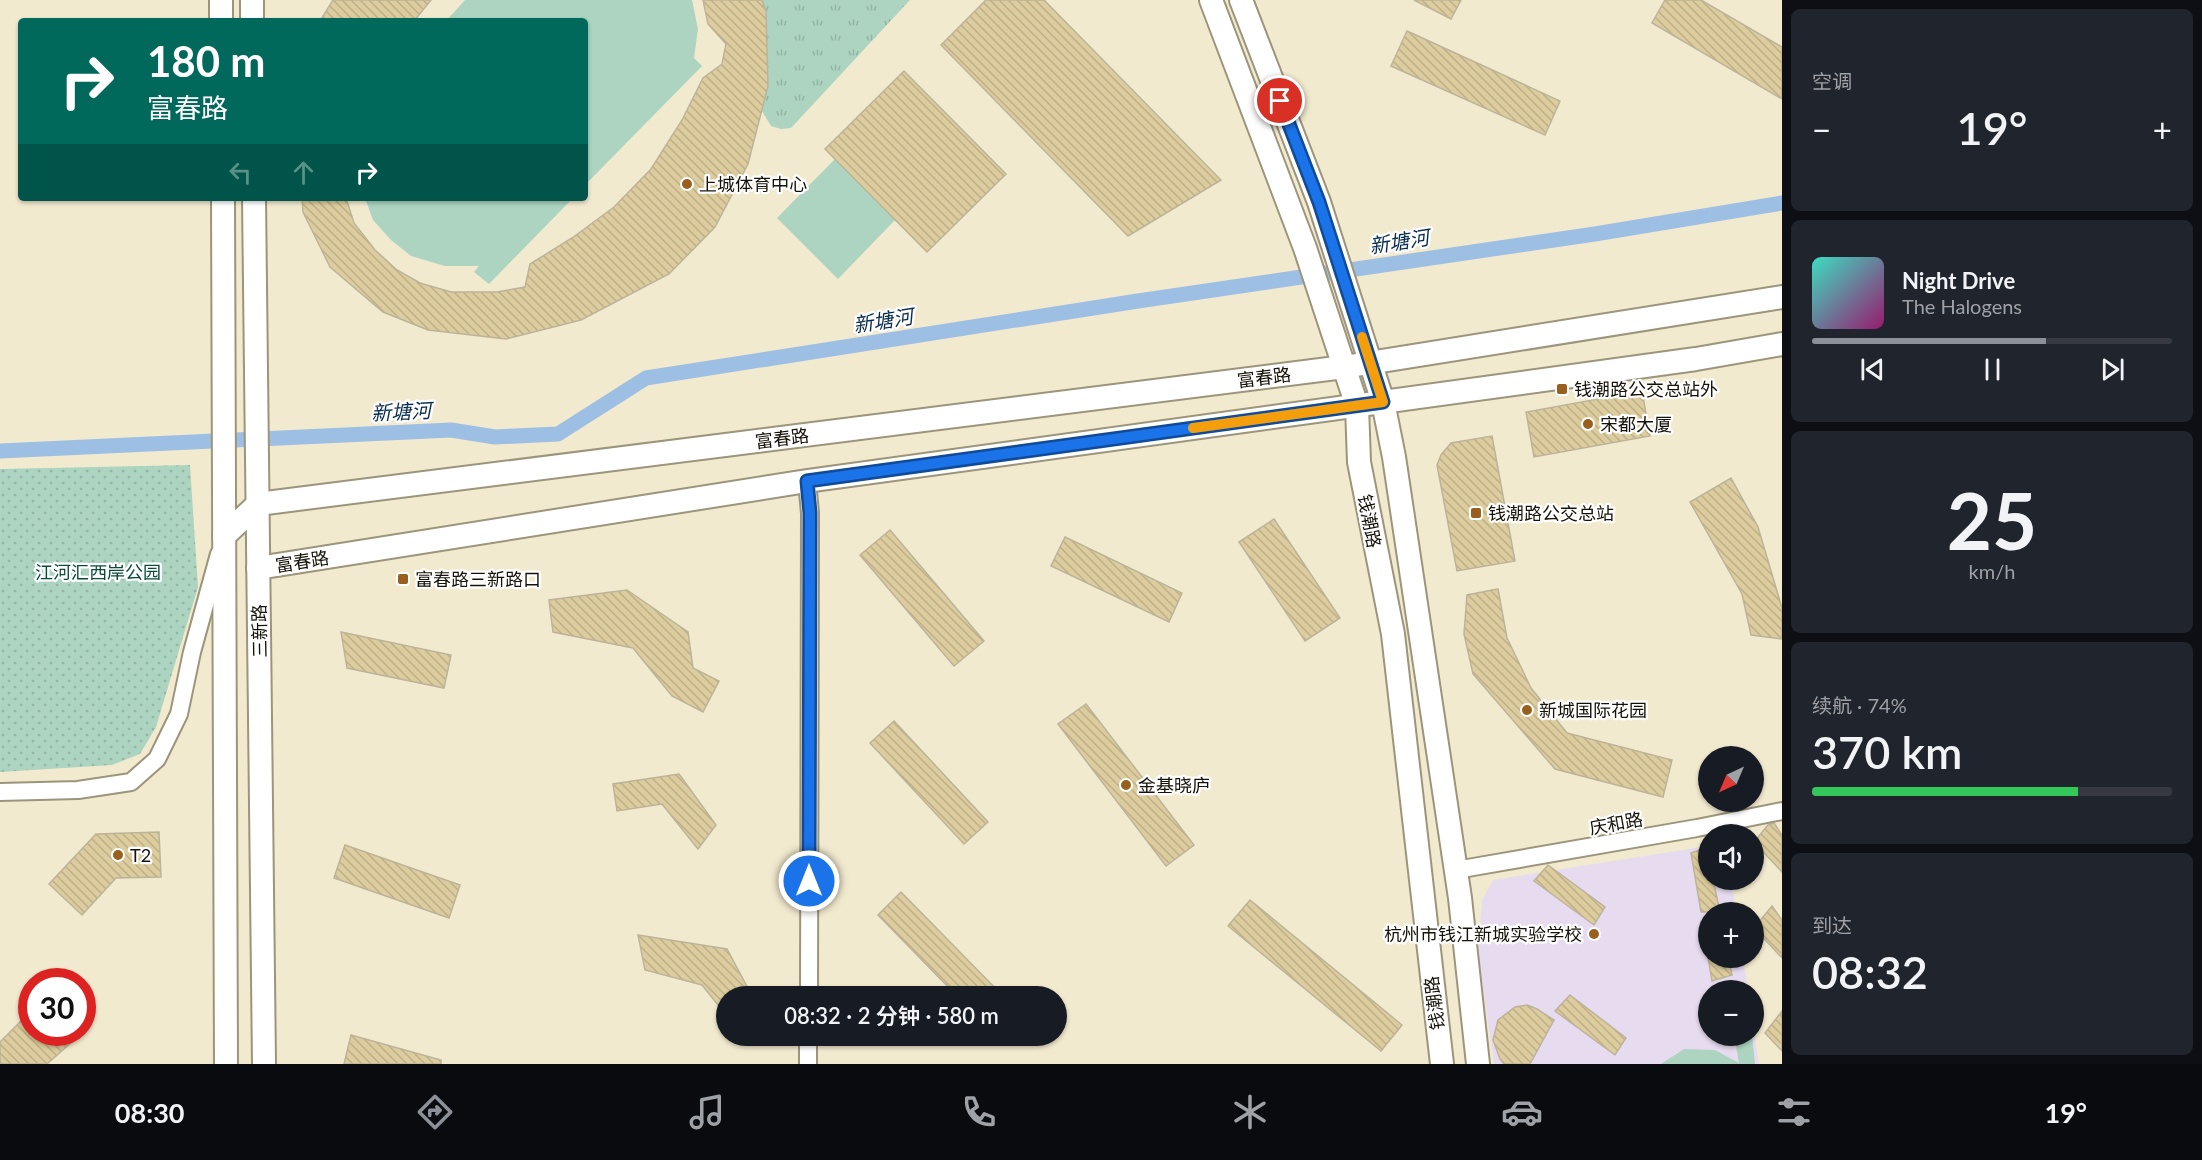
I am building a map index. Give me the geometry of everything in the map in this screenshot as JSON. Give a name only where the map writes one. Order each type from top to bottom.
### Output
[{"type":"main road","points":[[221,0],[221,18]]},
{"type":"main road","points":[[252,0],[252,18]]},
{"type":"main road","name":"钱潮路","points":[[1211,0],[1305,248],[1357,406],[1359,462],[1393,634],[1442,1064]]},
{"type":"main road","name":"钱潮路","points":[[1241,0],[1319,202],[1383,402],[1394,457],[1456,870],[1478,1064]]},
{"type":"main road","name":"三新路","points":[[223,201],[226,1064]]},
{"type":"main road","name":"三新路","points":[[254,201],[264,1064]]},
{"type":"main road","name":"富春路","points":[[258,504],[1344,367],[1782,297]]},
{"type":"main road","name":"富春路","points":[[224,536],[258,568],[807,481],[1696,359],[1782,344]]},
{"type":"main road","points":[[224,536],[258,504]]},
{"type":"street","points":[[807,481],[810,513],[809,986]]},
{"type":"street","name":"三新路","points":[[0,792],[78,790],[131,782],[157,759],[179,714],[192,652],[224,536]]},
{"type":"street","name":"庆和路","points":[[1456,870],[1782,811]]},
{"type":"street","points":[[808,1046],[808,1064]]},
{"type":"shaded area","name":"杭州市钱江新城实验学校","points":[[1698,848],[1698,890],[1733,890],[1734,902],[1698,902],[1698,968],[1745,968],[1746,980],[1698,980],[1698,1046],[1756,1046],[1759,1064],[1494,1064],[1478,955],[1482,900],[1493,880]]},
{"type":"green space","points":[[465,0],[692,0],[698,29],[694,58],[702,66],[588,182],[588,18],[449,18]]},
{"type":"green space","points":[[762,0],[910,0],[791,128],[781,129],[771,126],[762,111],[768,86],[766,12]]},
{"type":"green space","points":[[835,159],[895,220],[838,279],[777,218]]},
{"type":"green space","points":[[366,201],[570,201],[489,284],[474,272],[479,266],[445,266],[411,256],[391,240],[373,220]]},
{"type":"green space","name":"江河汇西岸公园","points":[[190,465],[198,587],[156,727],[140,754],[112,765],[0,772],[0,469]]},
{"type":"green space","points":[[1736,1046],[1753,1046],[1755,1064],[1661,1064],[1684,1049],[1715,1050],[1739,1063]]},
{"type":"building","points":[[333,0],[431,0],[416,18],[322,18]]},
{"type":"building","name":"上城体育中心","points":[[703,0],[762,0],[766,12],[768,86],[748,164],[715,227],[669,274],[581,320],[506,339],[428,330],[383,312],[330,267],[303,212],[302,201],[347,201],[354,223],[375,250],[397,270],[420,283],[451,292],[497,292],[525,287],[530,264],[572,238],[614,207],[651,169],[682,120],[703,78],[722,64],[726,44],[708,24]]},
{"type":"building","points":[[986,0],[1044,0],[1221,180],[1128,236],[941,45]]},
{"type":"building","points":[[1414,0],[1461,0],[1451,19]]},
{"type":"building","points":[[1665,0],[1701,0],[1782,47],[1782,99],[1652,23]]},
{"type":"building","points":[[1407,31],[1560,101],[1545,135],[1391,66]]},
{"type":"building","points":[[904,71],[1006,174],[927,252],[825,149]]},
{"type":"building","name":"宋都大厦","points":[[1642,391],[1650,436],[1534,457],[1526,412]]},
{"type":"building","name":"钱潮路公交总站","points":[[1492,436],[1515,561],[1457,571],[1437,465],[1441,455],[1451,443]]},
{"type":"building","points":[[1731,478],[1758,527],[1782,608],[1782,639],[1751,635],[1742,594],[1690,502]]},
{"type":"building","points":[[1274,519],[1340,618],[1305,641],[1239,542]]},
{"type":"building","points":[[890,530],[984,641],[954,666],[860,555]]},
{"type":"building","points":[[1065,537],[1182,593],[1169,622],[1051,566]]},
{"type":"building","name":"新城国际花园","points":[[1498,589],[1507,638],[1531,688],[1567,733],[1672,760],[1663,797],[1555,769],[1473,674],[1464,634],[1467,595]]},
{"type":"building","points":[[627,590],[688,632],[693,668],[719,681],[703,712],[672,696],[633,648],[553,632],[549,600]]},
{"type":"building","points":[[341,632],[451,655],[444,688],[347,668]]},
{"type":"building","name":"金基晓庐","points":[[1086,704],[1194,845],[1166,866],[1058,724]]},
{"type":"building","points":[[894,721],[988,822],[964,844],[870,743]]},
{"type":"building","points":[[679,774],[716,825],[698,849],[662,804],[617,811],[613,784]]},
{"type":"building","points":[[1774,823],[1782,835],[1782,872],[1764,853],[1764,830]]},
{"type":"building","name":"T2","points":[[159,832],[161,877],[116,878],[82,915],[49,884],[96,834]]},
{"type":"building","points":[[345,845],[460,885],[449,918],[334,878]]},
{"type":"building","points":[[1698,850],[1698,890],[1715,890],[1718,902],[1699,902],[1691,853]]},
{"type":"building","points":[[1548,865],[1605,907],[1594,925],[1534,881]]},
{"type":"building","points":[[901,892],[993,986],[947,986],[878,915]]},
{"type":"building","points":[[1250,900],[1402,1025],[1381,1051],[1228,926]]},
{"type":"building","points":[[1772,906],[1782,920],[1782,958],[1764,939],[1764,916]]},
{"type":"building","points":[[638,935],[727,949],[747,986],[716,986],[716,1002],[702,985],[645,970]]},
{"type":"building","points":[[1710,968],[1730,968],[1732,975],[1712,980]]},
{"type":"building","points":[[1570,995],[1626,1038],[1615,1055],[1555,1011]]},
{"type":"building","points":[[1527,1005],[1554,1020],[1530,1064],[1504,1064],[1493,1040],[1498,1020],[1515,1007]]},
{"type":"building","points":[[1782,1011],[1782,1051],[1765,1033]]},
{"type":"building","points":[[18,1024],[18,1046],[67,1046],[47,1064],[0,1064],[0,1042]]},
{"type":"building","points":[[351,1035],[441,1060],[441,1064],[344,1064]]},
{"type":"waterway","name":"新塘河","points":[[0,451],[451,430],[495,437],[558,434],[646,378],[1138,301],[1595,234],[1782,203]]},
{"type":"slow traffic","points":[[1193,428],[1383,402],[1362,337]]},
{"type":"place","name":"上城体育中心","points":[[687,184]]},
{"type":"place","name":"钱潮路公交总站外","points":[[1562,389]]},
{"type":"place","name":"宋都大厦","points":[[1588,424]]},
{"type":"place","name":"钱潮路公交总站","points":[[1476,513]]},
{"type":"place","name":"富春路三新路口","points":[[403,579]]},
{"type":"place","name":"新城国际花园","points":[[1527,710]]},
{"type":"place","name":"金基晓庐","points":[[1126,785]]},
{"type":"place","name":"T2","points":[[118,855]]},
{"type":"place","name":"杭州市钱江新城实验学校","points":[[1594,934]]},
{"type":"route","points":[[809,881],[810,513],[807,481],[1383,402],[1319,202],[1280,101]]}]
